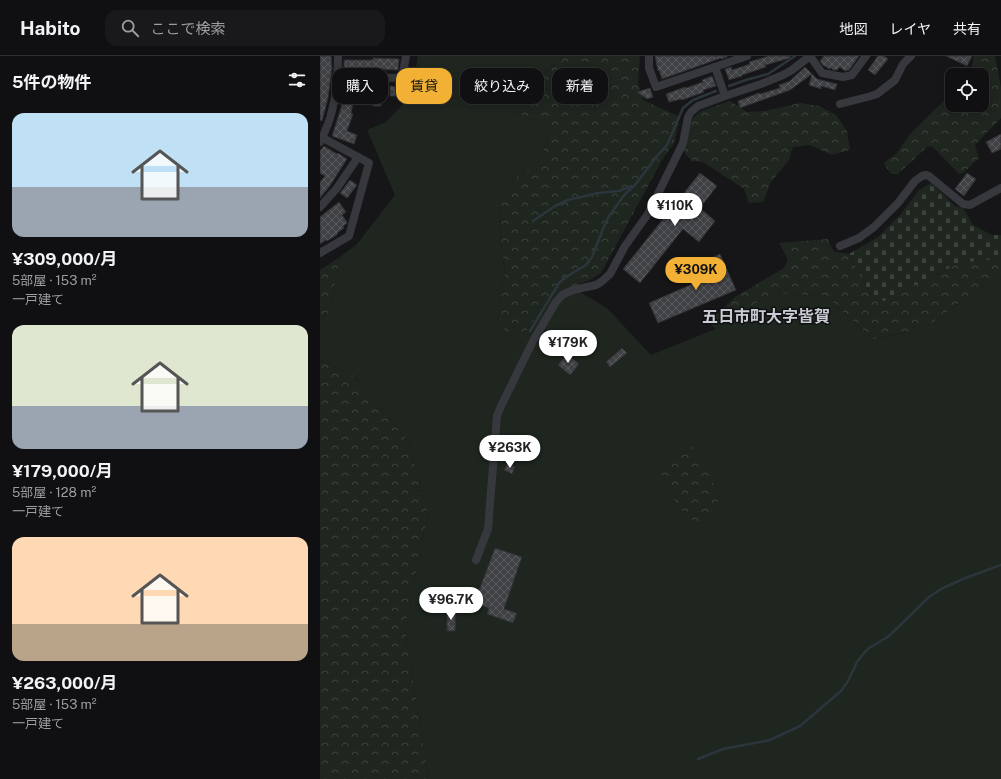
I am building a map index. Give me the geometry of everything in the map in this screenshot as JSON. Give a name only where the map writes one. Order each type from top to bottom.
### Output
[{"type":"street","points":[[338,56],[338,68]]},
{"type":"street","points":[[388,78],[402,78],[406,56]]},
{"type":"street","points":[[649,56],[649,68],[656,87],[747,56]]},
{"type":"street","points":[[476,560],[488,529],[497,416],[501,406],[533,341],[556,302],[562,295],[573,290],[596,285],[610,274],[625,246],[648,214],[682,143],[688,117],[691,112],[698,106],[783,75],[810,56],[822,73],[843,78],[852,75],[866,56]]},
{"type":"street","points":[[840,104],[877,94],[895,80],[903,64],[911,56]]},
{"type":"street","points":[[715,67],[725,96]]},
{"type":"street","points":[[320,253],[349,236],[369,162],[321,140],[334,104]]},
{"type":"street","points":[[320,207],[337,188],[358,157]]},
{"type":"street","points":[[840,246],[859,238],[874,227],[898,203],[915,180],[922,176],[929,176],[963,204],[970,204],[1001,188]]},
{"type":"green space","points":[[418,56],[564,56],[544,73],[544,68],[460,68],[460,104],[520,104],[517,114],[537,120],[549,132],[540,161],[517,176],[500,200],[501,243],[505,272],[497,320],[527,330],[547,300],[571,287],[607,308],[651,355],[715,329],[774,293],[826,296],[873,339],[924,329],[987,282],[1001,278],[1001,779],[429,779],[405,629],[428,513],[408,441],[354,376],[320,360],[320,320],[330,311],[340,257],[357,244],[395,195],[367,130],[386,122],[403,104],[452,104],[452,68],[416,68]]},
{"type":"green space","points":[[564,56],[640,56],[638,82],[643,100],[680,117],[674,143],[662,160],[601,273],[590,280],[571,287],[547,300],[527,330],[510,337],[497,320],[505,272],[501,243],[500,200],[517,176],[540,161],[549,133],[537,120],[517,114],[520,104],[544,104],[544,73]]},
{"type":"green space","points":[[974,56],[995,56],[1001,88],[1001,118],[975,145],[979,158],[963,173],[959,174],[933,147],[928,146],[898,174],[891,174],[884,164],[886,161],[896,154],[910,134],[945,100],[945,112],[989,112],[989,68],[971,68]]},
{"type":"green space","points":[[730,101],[747,112],[765,111],[800,103],[819,106],[836,115],[847,131],[850,150],[831,155],[810,145],[793,147],[789,160],[771,182],[763,202],[749,203],[744,189],[703,162],[692,161],[683,151],[692,119],[701,111]]},
{"type":"green space","points":[[931,183],[955,206],[964,209],[973,225],[992,235],[1001,235],[1001,258],[959,263],[884,301],[871,295],[849,254],[878,237],[900,215],[919,190]]},
{"type":"green space","points":[[828,239],[833,251],[849,254],[871,295],[934,276],[959,263],[1001,258],[1001,278],[987,282],[924,329],[873,339],[826,296],[774,293],[715,329],[709,321],[735,297],[784,268],[788,259],[779,243]]},
{"type":"green space","points":[[340,257],[330,311],[320,320],[320,270]]},
{"type":"green space","points":[[320,360],[354,376],[408,441],[428,513],[405,629],[429,779],[320,779]]},
{"type":"green space","points":[[684,446],[694,447],[708,472],[716,493],[716,512],[710,518],[705,520],[695,522],[685,514],[667,491],[659,468],[661,462],[673,456]]},
{"type":"building","points":[[320,56],[331,56],[332,68],[328,98],[322,121],[320,120]]},
{"type":"building","points":[[655,56],[727,57],[662,79],[659,70],[658,71]]},
{"type":"building","points":[[769,56],[790,56],[790,58],[765,65],[766,67],[729,80],[725,69],[731,67],[732,70],[750,64],[749,62]]},
{"type":"building","points":[[824,56],[859,56],[849,70],[845,71],[840,67],[837,70],[833,70],[823,65],[820,61]]},
{"type":"building","points":[[878,56],[884,56],[888,59],[875,75],[868,70]]},
{"type":"building","points":[[946,56],[972,56],[967,66]]},
{"type":"building","points":[[373,58],[399,59],[398,68],[396,68],[396,70],[388,70],[388,68],[344,68],[344,60],[373,60]]},
{"type":"building","points":[[805,67],[812,74],[790,90],[740,108],[738,101],[759,93],[760,94],[780,88],[779,85],[790,81]]},
{"type":"building","points":[[812,74],[817,79],[837,84],[835,90],[821,86],[821,89],[809,85]]},
{"type":"building","points":[[712,76],[716,86],[703,90],[704,92],[682,100],[669,102],[666,94],[703,82],[702,80]]},
{"type":"building","points":[[390,86],[396,87],[396,96],[390,96]]},
{"type":"building","points":[[650,88],[653,97],[647,99],[637,92]]},
{"type":"building","points":[[353,104],[351,113],[353,114],[347,131],[357,135],[354,144],[332,136],[341,105]]},
{"type":"building","points":[[373,104],[381,104],[381,106],[373,106]]},
{"type":"building","points":[[1001,134],[1001,149],[992,153],[986,142]]},
{"type":"building","points":[[324,146],[347,159],[320,198],[320,182],[325,176],[320,173],[320,151]]},
{"type":"building","points":[[700,173],[717,186],[700,208],[715,221],[699,242],[683,229],[640,283],[623,269]]},
{"type":"building","points":[[967,173],[976,179],[964,196],[955,189]]},
{"type":"building","points":[[350,180],[357,185],[347,198],[340,193]]},
{"type":"building","points":[[339,202],[346,212],[342,215],[347,223],[343,226],[344,228],[337,233],[338,234],[320,244],[320,217]]},
{"type":"building","points":[[720,254],[736,290],[658,323],[649,303],[706,278],[699,264]]},
{"type":"building","points":[[593,338],[595,349],[587,351],[584,340]]},
{"type":"building","points":[[622,348],[627,353],[610,367],[606,362]]},
{"type":"building","points":[[567,354],[579,364],[570,375],[558,365]]},
{"type":"building","points":[[508,463],[515,467],[512,474],[504,470]]},
{"type":"building","points":[[495,548],[522,557],[504,609],[517,613],[513,623],[487,614],[489,608],[459,596],[462,587],[478,593]]},
{"type":"building","points":[[447,612],[456,612],[455,631],[447,631]]},
{"type":"waterway","points":[[729,86],[768,74],[795,56]]},
{"type":"waterway","points":[[530,331],[559,283],[586,265],[592,257],[609,216],[625,194],[635,185],[667,145],[683,108],[693,100],[716,91]]},
{"type":"waterway","points":[[533,221],[555,206],[568,200],[598,193],[619,191],[632,186]]},
{"type":"waterway","points":[[698,759],[723,749],[770,740],[800,726],[841,691],[848,681],[857,662],[864,653],[869,648],[890,635],[929,597],[941,589],[963,579],[1001,565]]},
{"type":"district","name":"五日市町大字皆賀","points":[[766,316]]}]
